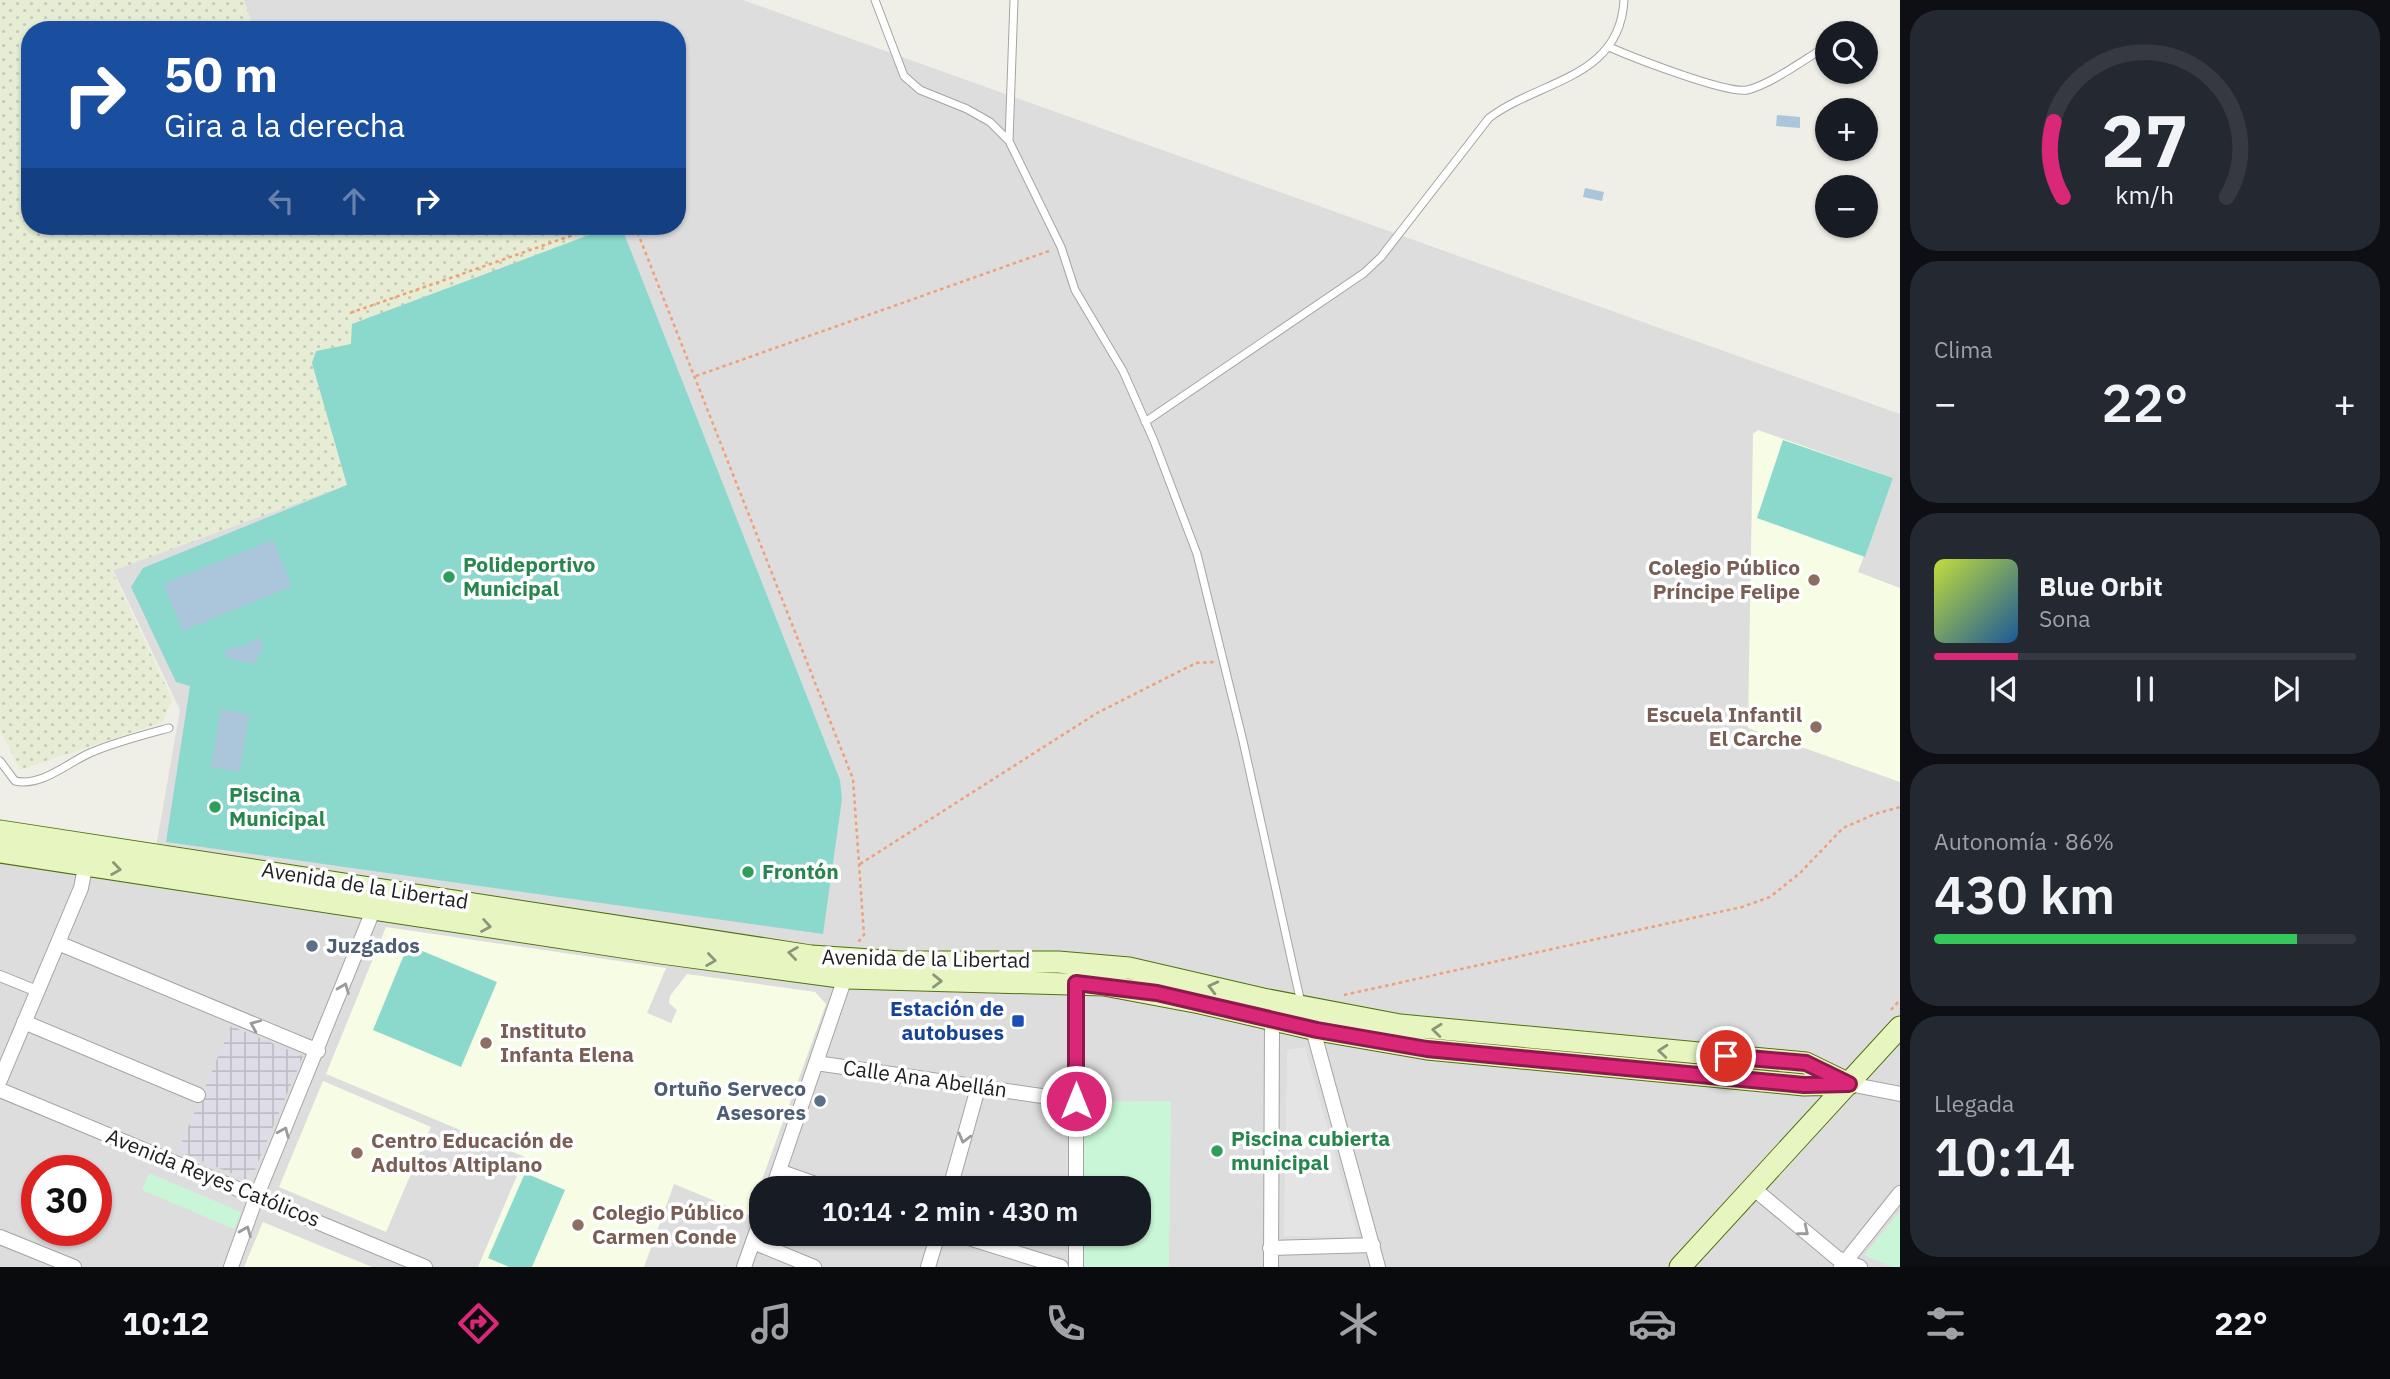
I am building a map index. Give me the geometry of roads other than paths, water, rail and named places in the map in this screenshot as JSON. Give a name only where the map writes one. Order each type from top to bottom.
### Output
[{"type":"main road","points":[[0,831],[88,855]]},
{"type":"main road","points":[[0,852],[88,855],[378,898],[662,953],[847,969],[1076,983],[1157,993],[1317,1030],[1441,1050],[1804,1085],[1849,1084]]},
{"type":"main road","name":"Avenida de la Libertad","points":[[847,969],[1058,962],[1129,968],[1302,1007],[1439,1030],[1806,1063],[1849,1084]]},
{"type":"main road","points":[[1680,1267],[1900,1027]]},
{"type":"street","points":[[0,1080],[81,888],[88,855]]},
{"type":"street","points":[[231,1267],[257,1195],[318,1051],[378,898]]},
{"type":"street","points":[[58,943],[318,1051]]},
{"type":"street","points":[[777,1176],[847,969]]},
{"type":"street","points":[[0,976],[37,991]]},
{"type":"street","points":[[1076,983],[1076,1176]]},
{"type":"street","points":[[1271,1267],[1272,1020]]},
{"type":"street","points":[[24,1022],[198,1095]]},
{"type":"street","points":[[1317,1030],[1315,1037],[1378,1267]]},
{"type":"street","name":"Calle Ana Abellán","points":[[816,1063],[1076,1101]]},
{"type":"street","points":[[1849,1084],[1900,1094]]},
{"type":"street","points":[[953,1176],[978,1088]]},
{"type":"street","name":"Avenida Reyes Católicos","points":[[0,1090],[425,1267]]},
{"type":"street","points":[[779,1171],[793,1176]]},
{"type":"street","points":[[1753,1188],[1843,1264],[1860,1267]]},
{"type":"street","points":[[1843,1264],[1900,1193]]},
{"type":"street","points":[[0,1237],[74,1267]]},
{"type":"street","points":[[1270,1248],[1373,1245]]},
{"type":"street","points":[[744,1267],[752,1246]]},
{"type":"street","points":[[763,1246],[814,1267]]},
{"type":"street","points":[[928,1267],[934,1246]]},
{"type":"street","points":[[994,1246],[1061,1267]]},
{"type":"street","points":[[1076,1246],[1076,1267]]},
{"type":"lane","points":[[875,0],[904,76],[920,90],[967,109],[990,122],[1009,141],[1061,247],[1075,290],[1123,371],[1145,422],[1197,554],[1226,668],[1302,1007]]},
{"type":"lane","points":[[1009,141],[1014,0]]},
{"type":"lane","points":[[1145,422],[1364,274],[1381,257],[1489,118],[1504,106],[1587,67],[1609,47],[1623,16],[1624,0]]},
{"type":"lane","points":[[1609,47],[1660,68],[1741,90],[1758,86],[1815,53]]},
{"type":"lane","points":[[0,761],[15,781],[24,783],[64,768],[90,753],[169,728]]},
{"type":"place","name":"Polideportivo Municipal","points":[[449,577]]},
{"type":"place","name":"Colegio Público Príncipe Felipe","points":[[1814,580]]},
{"type":"place","name":"Escuela Infantil El Carche","points":[[1816,727]]},
{"type":"place","name":"Piscina Municipal","points":[[215,807]]},
{"type":"place","name":"Frontón","points":[[748,872]]},
{"type":"place","name":"Juzgados","points":[[312,946]]},
{"type":"place","name":"Estación de autobuses","points":[[1018,1021]]},
{"type":"place","name":"Instituto Infanta Elena","points":[[486,1043]]},
{"type":"place","name":"Ortuño Serveco Asesores","points":[[820,1101]]},
{"type":"place","name":"Piscina cubierta municipal","points":[[1217,1151]]},
{"type":"place","name":"Centro Educación de Adultos Altiplano","points":[[357,1153]]},
{"type":"place","name":"Colegio Público Carmen Conde","points":[[578,1225]]}]
